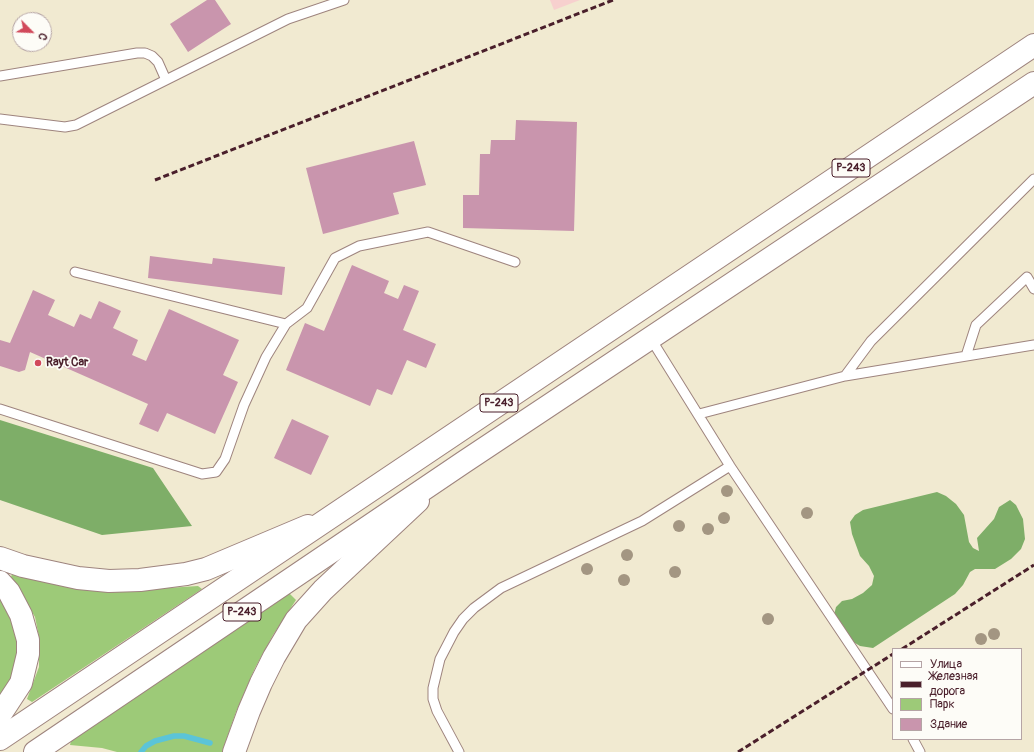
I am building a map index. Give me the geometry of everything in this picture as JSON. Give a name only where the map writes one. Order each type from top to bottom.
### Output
[{"type":"main road","name":"Р-243","points":[[0,739],[331,516],[675,288],[1034,45]]},
{"type":"main road","name":"Р-243","points":[[35,752],[448,472],[651,339],[1034,83]]},
{"type":"main road","points":[[234,752],[248,711],[274,657],[296,620],[323,590],[448,472]]},
{"type":"main road","points":[[0,558],[23,566],[78,578],[109,580],[166,577],[206,569],[331,516]]},
{"type":"main road","points":[[0,582],[9,592],[21,615],[28,640],[28,654],[21,683],[0,714]]},
{"type":"lane","points":[[0,119],[65,127],[76,125],[288,19],[344,0]]},
{"type":"lane","points":[[0,76],[137,52],[146,53],[152,56],[158,62],[166,80]]},
{"type":"lane","points":[[845,376],[871,340],[1034,178]]},
{"type":"lane","points":[[0,409],[202,474],[216,472],[225,459],[244,405],[266,357],[286,324],[307,308],[335,258],[359,246],[428,232],[515,262]]},
{"type":"lane","points":[[75,272],[286,324]]},
{"type":"lane","points":[[966,356],[976,325],[1031,274]]},
{"type":"lane","points":[[1031,274],[1034,289]]},
{"type":"lane","points":[[651,339],[730,466],[892,708]]},
{"type":"lane","points":[[699,414],[845,376],[1034,345]]},
{"type":"lane","points":[[459,752],[437,711],[433,699],[433,688],[440,659],[454,632],[463,619],[474,608],[501,588],[642,521],[730,466]]},
{"type":"lane","points":[[914,740],[920,752]]},
{"type":"shaded area","points":[[550,0],[580,0],[554,10]]},
{"type":"green space","points":[[0,420],[153,468],[192,526],[102,535],[0,500]]},
{"type":"green space","points":[[937,492],[946,496],[956,504],[964,515],[969,542],[973,548],[979,551],[977,538],[994,519],[999,507],[1010,500],[1016,505],[1023,519],[1025,539],[1021,549],[1011,559],[995,569],[975,569],[970,572],[963,585],[955,594],[873,648],[860,646],[850,640],[834,615],[836,607],[842,601],[852,599],[863,593],[872,585],[874,576],[869,566],[860,556],[852,534],[850,522],[855,515],[863,510]]},
{"type":"green space","points":[[13,571],[136,590],[198,586],[202,589],[32,702],[27,699],[39,667],[39,637],[35,617],[11,577]]},
{"type":"green space","points":[[288,592],[296,600],[273,635],[255,668],[236,712],[222,752],[117,752],[102,748],[70,745],[71,741]]},
{"type":"green space","points":[[0,595],[7,605],[19,643],[14,675],[0,700]]},
{"type":"building","points":[[207,0],[215,0],[231,24],[188,52],[170,24]]},
{"type":"building","points":[[516,120],[577,122],[574,231],[463,228],[463,195],[479,195],[480,154],[490,154],[491,140],[515,140]]},
{"type":"building","points":[[414,141],[426,185],[393,193],[399,214],[323,234],[306,168]]},
{"type":"building","points":[[150,256],[212,264],[213,258],[285,267],[282,295],[148,278]]},
{"type":"building","points":[[352,265],[389,281],[384,293],[398,299],[404,285],[419,291],[403,330],[436,344],[426,368],[407,360],[392,395],[377,389],[370,406],[286,370],[305,323],[324,331]]},
{"type":"building","points":[[33,290],[55,300],[48,315],[74,327],[80,314],[91,319],[99,301],[121,311],[113,328],[138,340],[132,355],[146,361],[169,309],[239,340],[223,375],[238,382],[215,434],[167,413],[158,432],[139,424],[148,404],[30,352],[25,370],[19,372],[0,366],[0,340],[10,343]]},
{"type":"building","points":[[292,419],[329,436],[311,475],[274,458]]},
{"type":"waterway","points":[[141,752],[146,746],[155,741],[174,736],[184,736],[210,743]]},
{"type":"railway","points":[[155,180],[613,0]]},
{"type":"railway","points":[[904,648],[1034,565]]},
{"type":"railway","points":[[738,752],[892,655]]},
{"type":"place","name":"Rayt Car","points":[[38,363]]}]
